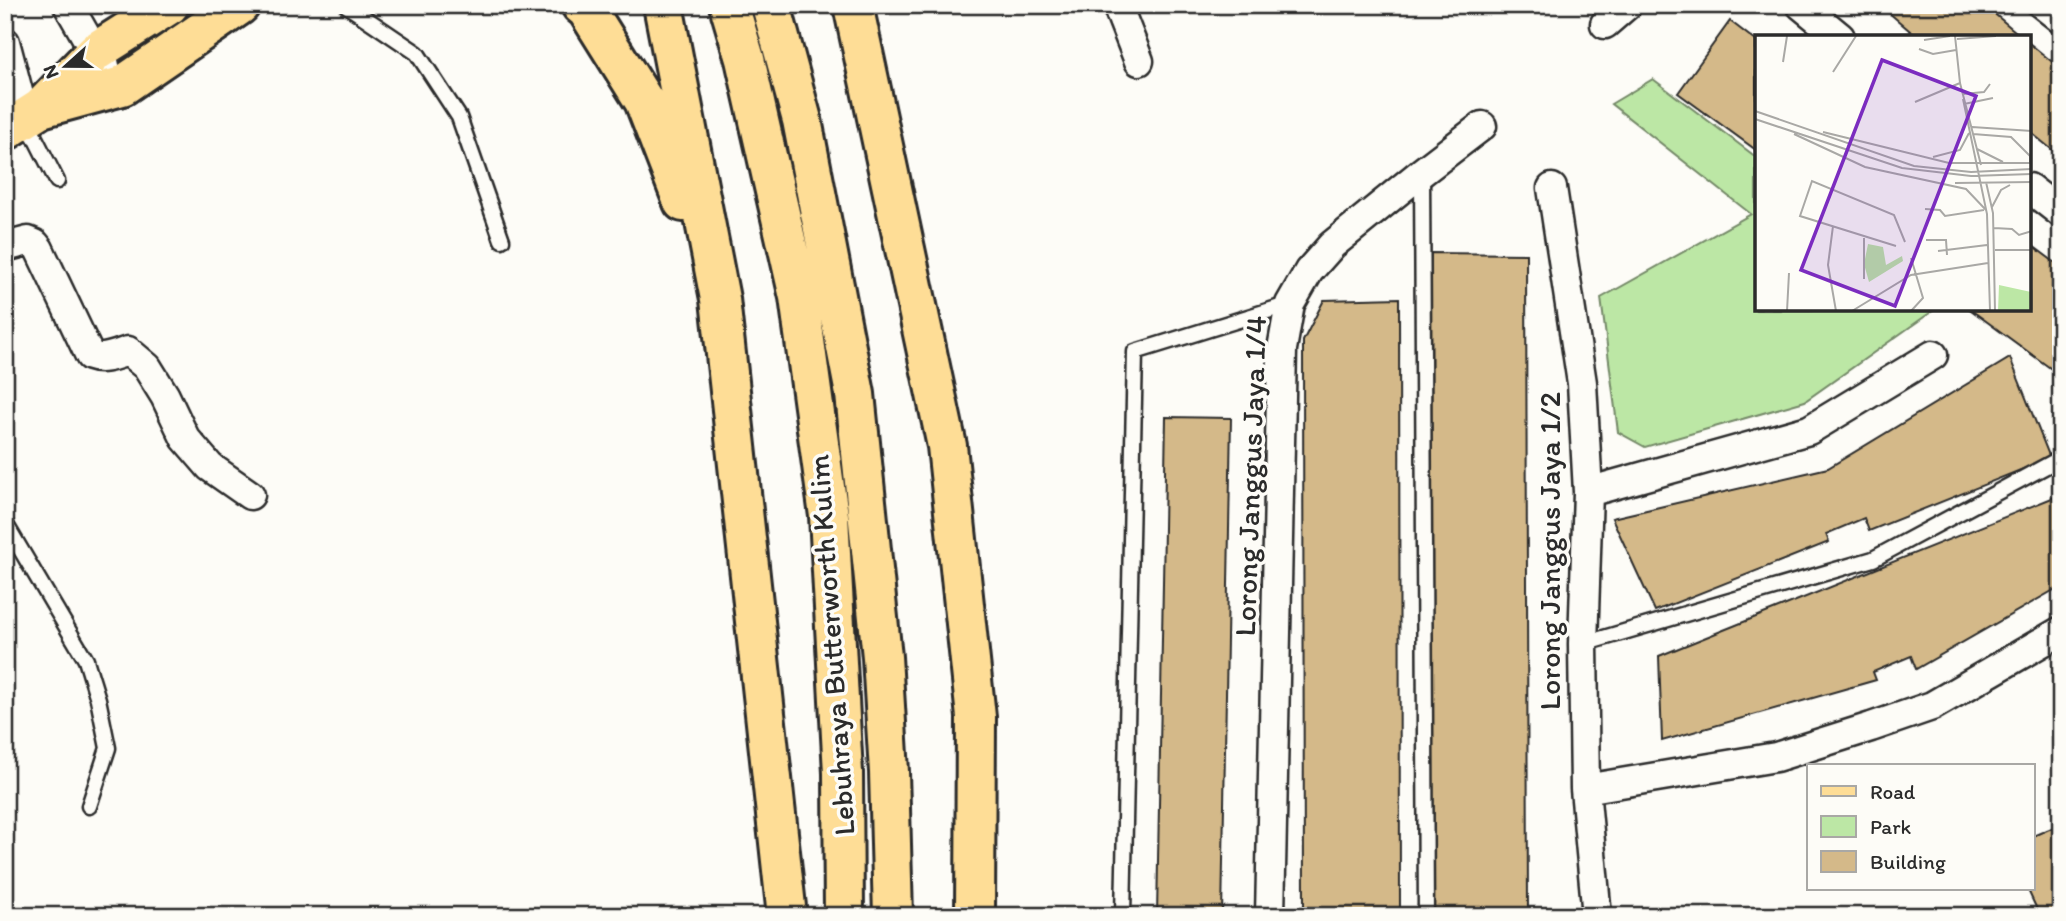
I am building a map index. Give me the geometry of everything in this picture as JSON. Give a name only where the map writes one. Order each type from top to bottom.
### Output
[{"type":"main road","points":[[24,119],[94,52],[169,5]]},
{"type":"main road","points":[[24,119],[122,86],[240,5]]},
{"type":"main road","points":[[581,5],[587,10],[644,100],[720,299]]},
{"type":"main road","points":[[663,5],[720,299],[787,916]]},
{"type":"main road","name":"Lebuhraya Butterworth Kulim","points":[[729,5],[745,59],[799,297],[829,516],[843,773],[844,916]]},
{"type":"main road","name":"Lebuhraya Butterworth Kulim","points":[[771,5],[802,120],[855,394],[882,657],[889,772],[893,916]]},
{"type":"main road","points":[[852,5],[947,446],[976,717],[975,916]]},
{"type":"street","points":[[68,5],[94,52],[122,86]]},
{"type":"street","points":[[1116,5],[1139,61]]},
{"type":"street","points":[[1605,24],[1627,5]]},
{"type":"street","points":[[1801,5],[1838,35]]},
{"type":"street","points":[[5,42],[24,119]]},
{"type":"street","name":"Lorong Janggus Jaya 1/4","points":[[1270,916],[1282,349],[1290,304],[1309,271],[1332,245],[1482,126]]},
{"type":"street","name":"Lorong Janggus Jaya 1/2","points":[[1552,188],[1582,383],[1588,492],[1583,644],[1585,789],[1597,916]]},
{"type":"street","points":[[2031,190],[2061,213]]},
{"type":"street","points":[[5,247],[28,240],[35,244],[90,356],[97,359],[128,351],[147,367],[166,396],[185,438],[210,467],[250,495]]},
{"type":"street","points":[[1588,492],[1809,430],[1933,355]]},
{"type":"street","points":[[1585,789],[1776,757],[1871,727],[1932,706],[2061,631]]},
{"type":"lane","points":[[346,5],[417,53],[459,117],[502,240]]},
{"type":"lane","points":[[2032,5],[2061,28]]},
{"type":"lane","points":[[24,119],[57,181]]},
{"type":"lane","points":[[1422,172],[1426,916]]},
{"type":"lane","points":[[1123,916],[1135,352],[1290,304]]},
{"type":"lane","points":[[1583,644],[1873,559],[2061,458]]},
{"type":"lane","points":[[5,523],[86,660],[94,686],[108,748],[89,806]]},
{"type":"green space","points":[[1653,79],[1755,156],[1755,312],[1931,312],[1805,401],[1645,447],[1618,432],[1601,298],[1751,214],[1611,104]]},
{"type":"building","points":[[1880,5],[1984,5],[2020,35],[1915,35]]},
{"type":"building","points":[[1730,21],[1755,40],[1755,149],[1678,93]]},
{"type":"building","points":[[2031,45],[2061,69],[2061,157],[2031,133]]},
{"type":"building","points":[[2031,244],[2061,267],[2061,376],[1974,312],[2031,312]]},
{"type":"building","points":[[1431,253],[1526,254],[1528,916],[1432,916]]},
{"type":"building","points":[[1399,298],[1400,916],[1304,916],[1303,341],[1324,300]]},
{"type":"building","points":[[2010,358],[2050,458],[1869,531],[1864,518],[1826,534],[1829,542],[1655,611],[1612,518],[1828,468]]},
{"type":"building","points":[[1166,417],[1231,418],[1222,916],[1157,916]]},
{"type":"building","points":[[2057,496],[2061,500],[2061,586],[1916,669],[1911,656],[1873,672],[1876,680],[1662,741],[1659,656]]},
{"type":"building","points":[[2061,824],[2061,916],[2040,916],[2028,890],[2035,890],[2035,835]]}]
